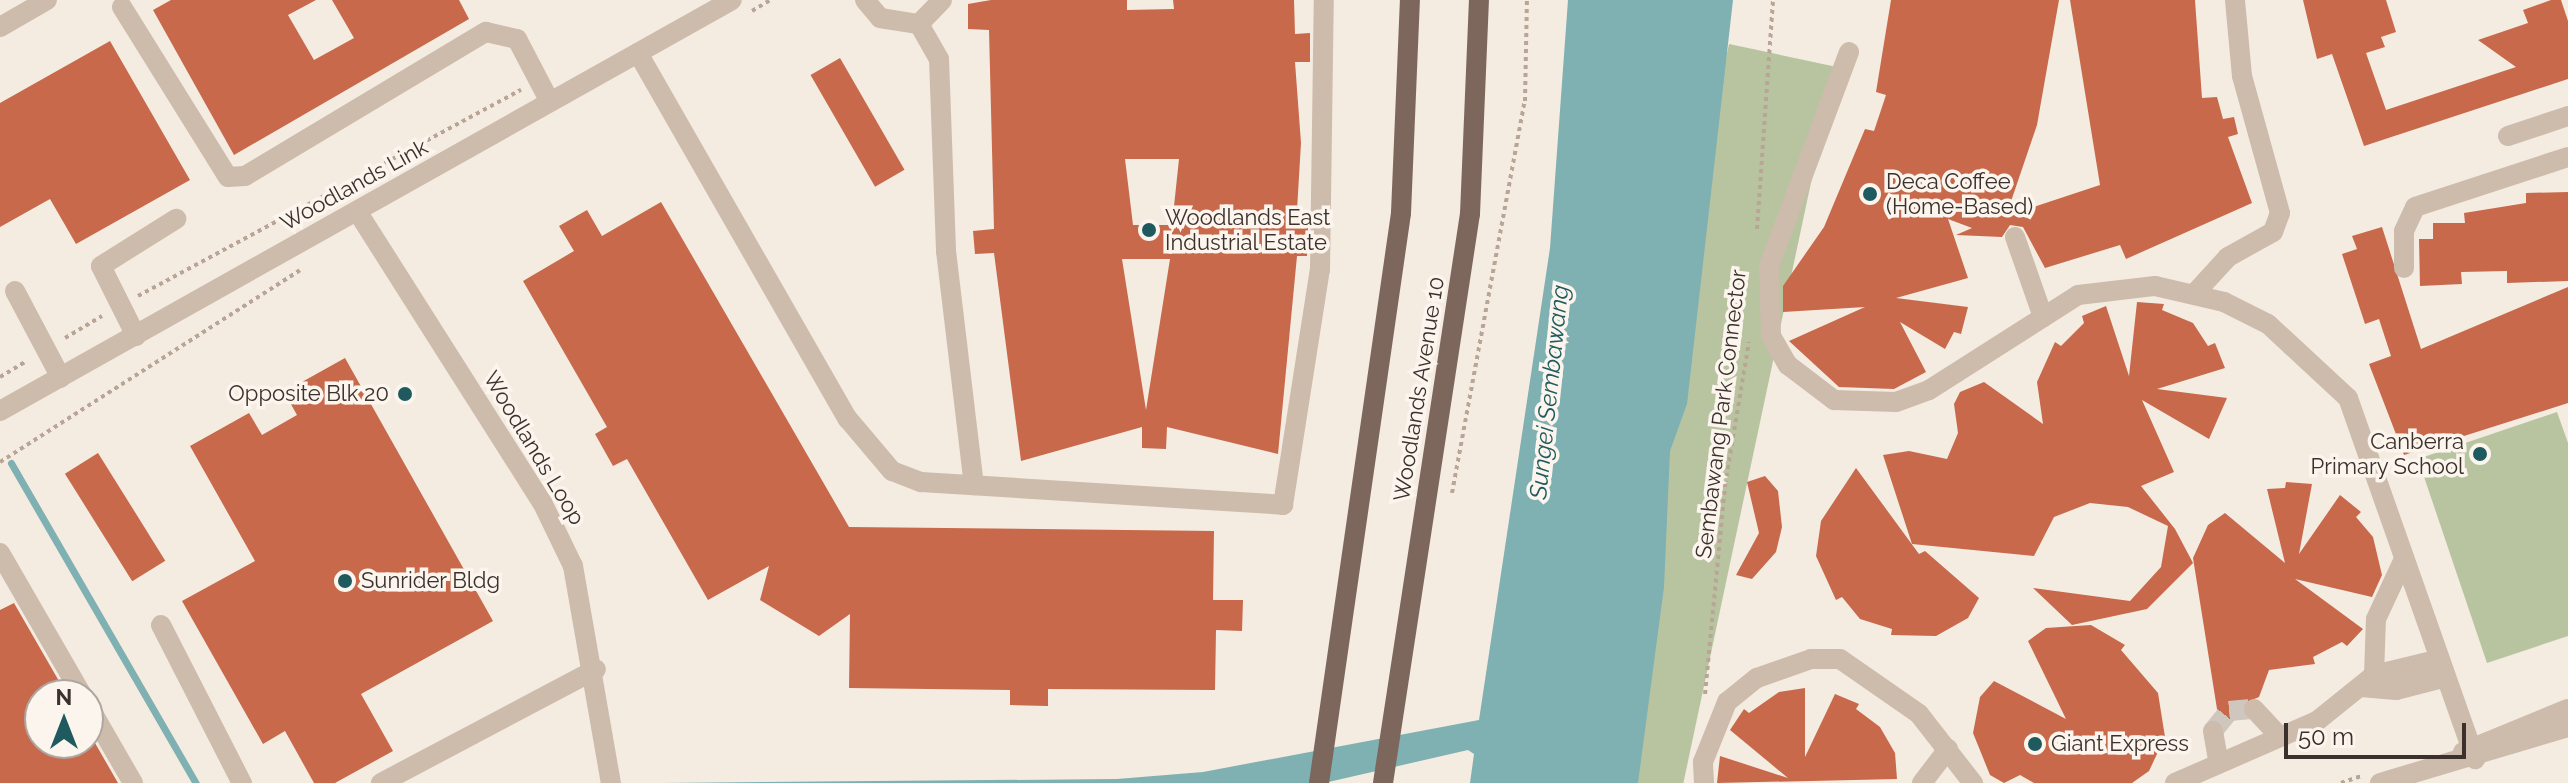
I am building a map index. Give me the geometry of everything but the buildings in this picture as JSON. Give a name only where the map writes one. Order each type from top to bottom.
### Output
[{"type":"main road","name":"Woodlands Avenue 10","points":[[1319,783],[1401,213],[1410,0]]},
{"type":"main road","name":"Woodlands Avenue 10","points":[[1383,783],[1470,214],[1479,0]]},
{"type":"street","points":[[0,27],[47,0]]},
{"type":"street","name":"Woodlands Link","points":[[0,411],[732,0]]},
{"type":"street","points":[[865,0],[880,18],[919,24]]},
{"type":"street","points":[[919,24],[942,0]]},
{"type":"street","points":[[638,53],[871,451],[892,471],[921,482],[1283,505],[1320,270],[1324,0]]},
{"type":"street","points":[[2195,293],[2228,257],[2273,232],[2280,213],[2242,76],[2235,0]]},
{"type":"street","points":[[122,7],[228,177],[245,176],[486,32],[517,39],[550,102]]},
{"type":"street","points":[[919,24],[939,59],[946,251],[974,485]]},
{"type":"street","points":[[1849,52],[1769,266],[1771,336],[1788,365],[1834,400],[1896,402],[1929,390],[2078,295],[2155,286],[2195,293],[2268,324],[2348,398],[2467,753]]},
{"type":"street","points":[[2508,136],[2568,116]]},
{"type":"street","points":[[2404,268],[2404,231],[2415,207],[2568,157]]},
{"type":"street","name":"Woodlands Loop","points":[[357,211],[542,502],[573,566],[596,669],[611,783]]},
{"type":"street","points":[[136,336],[101,266],[176,219]]},
{"type":"street","points":[[2015,237],[2043,317]]},
{"type":"street","points":[[15,291],[61,378]]},
{"type":"street","points":[[0,553],[73,679]]},
{"type":"street","points":[[2175,783],[2218,759],[2317,721],[2367,681],[2376,619],[2403,561]]},
{"type":"street","points":[[161,625],[242,783]]},
{"type":"street","points":[[1704,783],[1703,762],[1727,702],[1757,678],[1811,659],[1840,659],[1863,672],[1919,714],[1973,783]]},
{"type":"street","points":[[381,783],[596,669]]},
{"type":"street","points":[[2367,681],[2396,690],[2440,669]]},
{"type":"street","points":[[2254,709],[2278,735]]},
{"type":"street","points":[[2380,783],[2467,753],[2568,709]]},
{"type":"street","points":[[2467,753],[2568,727]]},
{"type":"street","points":[[2213,731],[2218,759]]},
{"type":"street","points":[[104,733],[133,783]]},
{"type":"street","points":[[1922,783],[1948,749]]},
{"type":"path","points":[[1451,499],[1525,101],[1527,0]]},
{"type":"path","points":[[1757,236],[1773,0]]},
{"type":"path","points":[[0,377],[119,306],[537,82]]},
{"type":"path","name":"Sembawang Park Connector","points":[[1704,700],[1750,329]]},
{"type":"green space","points":[[1729,44],[1836,67],[1683,783],[1622,783],[1574,773]]},
{"type":"green space","points":[[2557,412],[2568,443],[2568,636],[2487,663],[2418,459]]},
{"type":"water","name":"Sungei Sembawang","points":[[1568,0],[1733,0],[1687,404],[1670,451],[1664,587],[1638,783],[1470,783],[1474,754],[1468,750],[1324,783],[661,783],[1117,779],[1203,772],[1479,720],[1550,248]]},
{"type":"waterway","points":[[11,463],[196,783]]},
{"type":"tunnel","points":[[2213,731],[2229,711],[2254,709]]},
{"type":"place","name":"Deca Coffee (Home-Based)","points":[[1870,194]]},
{"type":"place","name":"Woodlands East Industrial Estate","points":[[1149,230]]},
{"type":"place","name":"Opposite Blk 20","points":[[405,394]]},
{"type":"place","name":"Canberra Primary School","points":[[2480,454]]},
{"type":"place","name":"Sunrider Bldg","points":[[345,581]]},
{"type":"place","name":"Giant Express","points":[[2035,744]]}]
